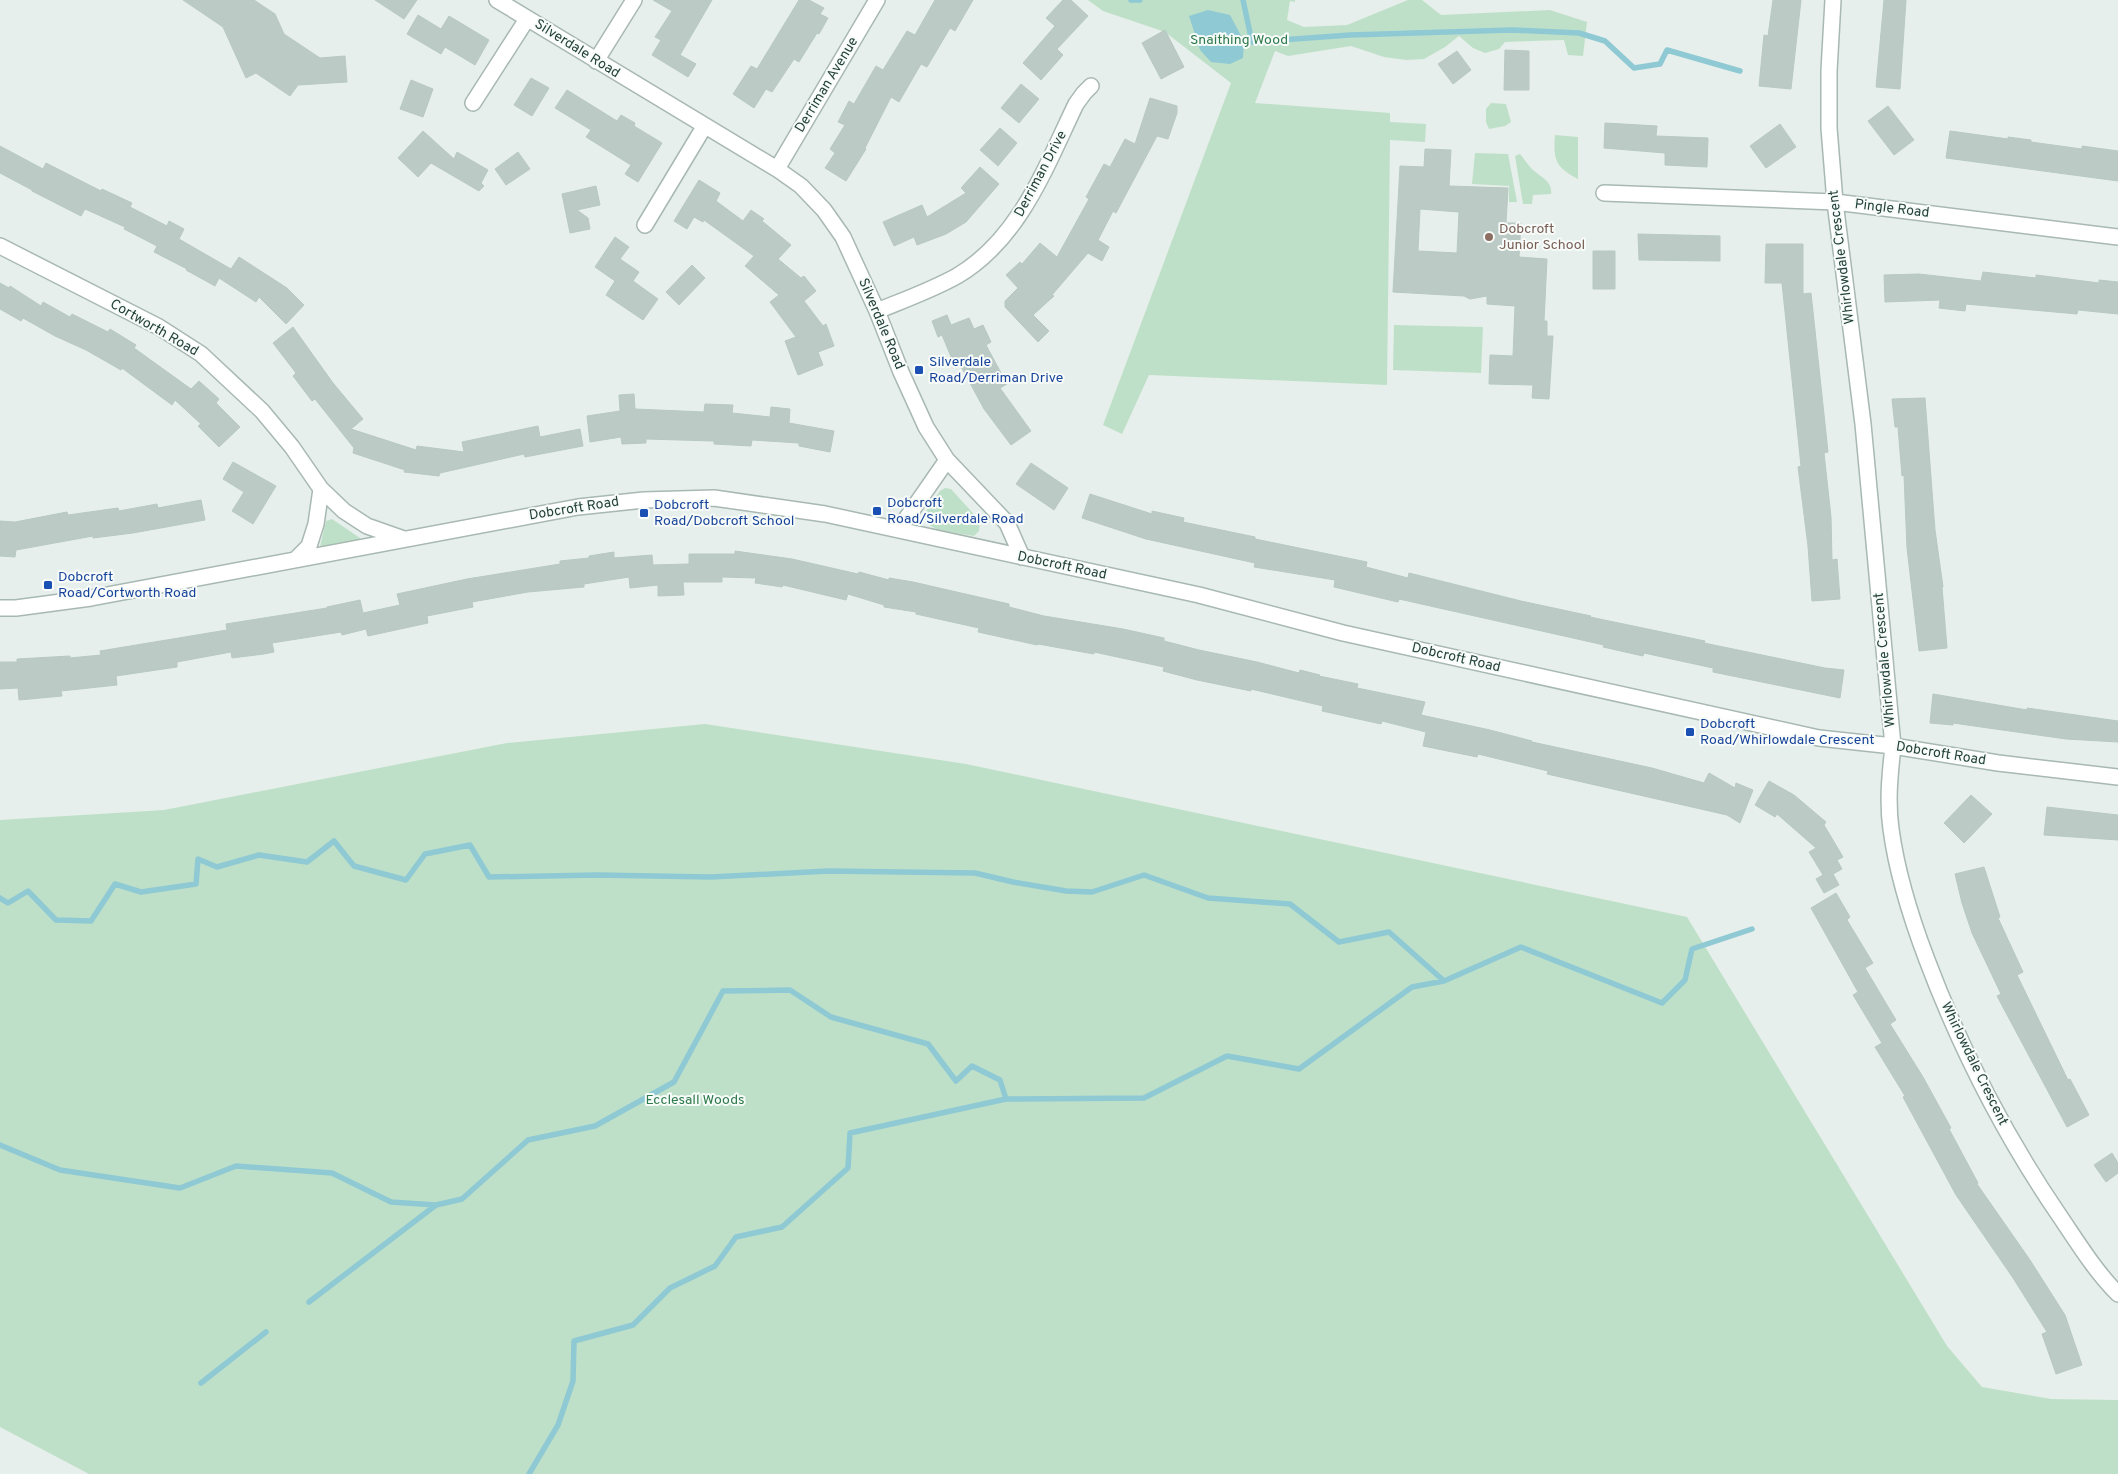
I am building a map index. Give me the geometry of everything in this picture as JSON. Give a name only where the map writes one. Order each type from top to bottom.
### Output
[{"type":"street","name":"Silverdale Road","points":[[497,0],[801,186],[824,210],[843,237],[877,311],[901,372],[926,427],[947,460],[1007,523],[1022,557]]},
{"type":"street","points":[[596,61],[634,0]]},
{"type":"street","name":"Derriman Avenue","points":[[776,170],[877,0]]},
{"type":"street","name":"Whirlowdale Crescent","points":[[1833,0],[1829,71],[1829,128],[1835,202],[1863,424],[1893,746],[1888,786],[1891,829],[1908,908],[1942,999],[1974,1070],[2030,1172],[2102,1278],[2118,1294]]},
{"type":"street","name":"Silverdale Road","points":[[473,103],[527,19]]},
{"type":"street","name":"Derriman Drive","points":[[877,311],[958,275],[982,257],[1011,228],[1032,194],[1076,104],[1091,86]]},
{"type":"street","points":[[644,225],[704,127]]},
{"type":"street","name":"Pingle Road","points":[[1604,193],[1835,202],[2118,237]]},
{"type":"street","name":"Cortworth Road","points":[[0,246],[160,327],[201,354],[262,411],[292,447],[321,489],[344,511],[367,526],[405,539]]},
{"type":"street","points":[[899,529],[947,460]]},
{"type":"street","points":[[295,560],[309,546],[316,524],[321,489]]},
{"type":"street","name":"Dobcroft Road","points":[[0,608],[16,608],[91,598],[578,507],[644,500],[714,498],[776,506],[899,529],[1199,595],[1343,633],[1801,735],[1893,746],[1998,763],[2118,777]]},
{"type":"green space","name":"Snaithing Wood","points":[[1088,0],[1295,0],[1295,2],[1290,1],[1287,20],[1304,27],[1347,25],[1408,0],[1422,0],[1441,15],[1550,10],[1587,22],[1583,56],[1568,55],[1564,40],[1505,42],[1499,49],[1485,53],[1473,48],[1459,36],[1445,47],[1424,59],[1406,60],[1384,57],[1351,46],[1288,56],[1275,51],[1255,103],[1390,113],[1390,122],[1426,124],[1425,142],[1390,140],[1387,385],[1149,375],[1122,434],[1103,425],[1231,83],[1165,32],[1103,11]]},
{"type":"green space","points":[[1491,103],[1506,104],[1511,122],[1505,126],[1489,129],[1486,122],[1486,109]]},
{"type":"green space","points":[[1555,135],[1578,137],[1578,179],[1565,171],[1558,162],[1555,151]]},
{"type":"green space","points":[[1475,153],[1508,154],[1517,202],[1509,202],[1509,186],[1472,184]]},
{"type":"green space","points":[[1520,154],[1533,170],[1548,183],[1551,190],[1551,194],[1533,195],[1532,204],[1523,204],[1515,156]]},
{"type":"green space","points":[[1394,325],[1483,327],[1481,373],[1393,370]]},
{"type":"green space","points":[[945,488],[951,489],[980,521],[979,531],[974,536],[938,530],[926,523],[924,514],[940,491]]},
{"type":"green space","points":[[332,519],[360,538],[360,545],[323,553],[320,547],[326,521]]},
{"type":"green space","name":"Ecclesall Woods","points":[[705,724],[966,764],[1687,917],[1947,1346],[1982,1387],[2051,1399],[2118,1400],[2118,1474],[89,1474],[0,1427],[0,820],[164,810],[507,743]]},
{"type":"water","points":[[1208,10],[1230,15],[1244,41],[1243,58],[1230,64],[1211,62],[1200,50],[1189,16]]},
{"type":"building","points":[[183,0],[254,0],[275,14],[284,34],[320,58],[345,56],[347,82],[298,85],[290,96],[256,73],[246,78],[223,27]]},
{"type":"building","points":[[375,0],[417,0],[404,19]]},
{"type":"building","points":[[653,0],[712,0],[680,55],[696,64],[688,77],[652,55],[661,40],[655,37],[672,11]]},
{"type":"building","points":[[799,0],[809,0],[824,8],[820,14],[828,18],[799,62],[794,59],[772,92],[766,89],[754,108],[733,94],[751,66],[757,69]]},
{"type":"building","points":[[935,0],[973,0],[955,31],[950,28],[927,67],[921,64],[899,102],[891,97],[866,149],[846,181],[825,168],[835,153],[830,149],[845,125],[838,122],[849,101],[854,104],[876,66],[883,70],[907,31],[915,35]]},
{"type":"building","points":[[1063,0],[1071,0],[1088,16],[1057,49],[1063,55],[1041,80],[1023,63],[1055,26],[1046,18]]},
{"type":"building","points":[[1773,0],[1801,0],[1791,89],[1759,86],[1764,35],[1768,36]]},
{"type":"building","points":[[1884,0],[1906,0],[1900,89],[1876,87]]},
{"type":"building","points":[[418,15],[441,29],[449,16],[489,40],[475,65],[445,47],[441,54],[407,34]]},
{"type":"building","points":[[1165,30],[1184,67],[1161,79],[1142,43]]},
{"type":"building","points":[[1505,50],[1529,51],[1529,90],[1504,90]]},
{"type":"building","points":[[1457,51],[1471,70],[1453,84],[1438,64]]},
{"type":"building","points":[[531,78],[549,88],[532,116],[514,105]]},
{"type":"building","points":[[411,80],[433,89],[423,117],[400,109]]},
{"type":"building","points":[[1021,84],[1039,99],[1019,123],[1001,108]]},
{"type":"building","points":[[567,90],[617,121],[621,115],[635,123],[634,126],[662,143],[638,182],[625,174],[631,165],[586,137],[591,130],[555,108]]},
{"type":"building","points":[[1150,98],[1177,106],[1177,113],[1168,139],[1157,136],[1116,213],[1113,211],[1098,240],[1109,247],[1102,261],[1088,253],[1052,295],[1054,296],[1033,315],[1049,331],[1038,342],[1005,307],[1005,301],[1018,288],[1006,275],[1020,262],[1022,264],[1040,243],[1057,257],[1089,199],[1086,197],[1104,164],[1110,167],[1125,139],[1135,144]]},
{"type":"building","points":[[1888,106],[1914,140],[1894,155],[1868,121]]},
{"type":"building","points":[[1605,123],[1657,126],[1656,136],[1708,138],[1707,167],[1665,165],[1665,153],[1604,148]]},
{"type":"building","points":[[1780,124],[1796,147],[1766,168],[1750,146]]},
{"type":"building","points":[[1000,128],[1017,143],[998,166],[980,150]]},
{"type":"building","points":[[423,131],[454,159],[457,152],[488,170],[481,183],[484,186],[479,191],[431,163],[418,177],[398,158]]},
{"type":"building","points":[[1950,131],[2008,139],[2008,137],[2031,140],[2031,142],[2082,149],[2082,146],[2118,151],[2118,181],[1946,158]]},
{"type":"building","points":[[0,146],[43,169],[46,163],[101,191],[102,189],[132,203],[130,207],[167,226],[169,221],[184,229],[179,239],[231,269],[239,257],[287,288],[304,305],[286,324],[259,297],[256,302],[219,278],[215,286],[154,252],[157,246],[124,229],[125,227],[85,209],[81,216],[0,173]]},
{"type":"building","name":"Dobcroft Junior School","points":[[1425,149],[1451,150],[1449,186],[1508,188],[1506,223],[1521,223],[1519,257],[1547,259],[1544,321],[1547,321],[1547,336],[1553,336],[1549,399],[1532,398],[1533,385],[1489,384],[1490,355],[1513,356],[1515,306],[1487,304],[1487,296],[1470,299],[1464,296],[1393,292],[1400,166],[1424,167]],"holes":[[[1420,209],[1459,212],[1457,253],[1418,251]]]},
{"type":"building","points":[[518,152],[530,169],[506,185],[495,169]]},
{"type":"building","points":[[980,167],[999,184],[966,222],[946,234],[917,245],[914,237],[894,246],[883,222],[922,205],[927,217],[966,193],[961,188]]},
{"type":"building","points":[[699,180],[720,193],[716,201],[743,221],[751,210],[764,219],[762,221],[791,245],[778,259],[801,278],[804,276],[816,291],[804,301],[823,326],[826,324],[834,346],[818,352],[823,365],[798,375],[785,341],[796,337],[770,302],[779,295],[745,266],[754,256],[704,220],[703,222],[694,217],[687,229],[674,221]]},
{"type":"building","points":[[596,186],[600,205],[577,210],[588,218],[590,229],[570,233],[562,194]]},
{"type":"building","points":[[1638,234],[1720,236],[1720,261],[1639,260]]},
{"type":"building","points":[[615,237],[629,247],[620,259],[639,272],[633,281],[658,299],[643,320],[606,295],[615,281],[595,267]]},
{"type":"building","points":[[1766,244],[1803,244],[1803,294],[1811,293],[1828,452],[1824,453],[1831,517],[1832,560],[1837,559],[1840,599],[1812,601],[1808,546],[1798,467],[1801,466],[1782,283],[1765,283]]},
{"type":"building","points":[[1593,251],[1615,251],[1615,289],[1593,289]]},
{"type":"building","points":[[692,265],[705,278],[679,305],[666,292]]},
{"type":"building","points":[[1983,272],[2036,278],[2036,275],[2099,283],[2099,280],[2118,282],[2118,314],[2078,310],[2077,314],[1966,304],[1965,311],[1939,308],[1940,300],[1885,302],[1884,275],[1919,274],[1981,281]]},
{"type":"building","points":[[0,283],[9,288],[10,286],[41,306],[43,302],[70,317],[72,314],[108,332],[110,329],[136,345],[134,348],[191,389],[199,381],[219,399],[216,403],[240,427],[219,447],[198,426],[201,424],[175,400],[172,405],[122,368],[121,370],[23,318],[21,321],[0,309]]},
{"type":"building","points":[[947,315],[951,325],[969,318],[974,329],[983,325],[991,342],[986,345],[1007,384],[1000,388],[1031,431],[1011,445],[984,409],[956,357],[952,359],[942,335],[938,337],[932,321]]},
{"type":"building","points":[[293,327],[333,383],[363,419],[351,429],[416,450],[417,446],[464,452],[462,442],[538,426],[540,437],[580,429],[583,446],[525,457],[524,454],[440,473],[439,476],[404,472],[405,470],[353,453],[354,448],[315,399],[312,401],[293,376],[296,373],[273,343]]},
{"type":"building","points":[[634,394],[635,409],[704,412],[705,404],[733,405],[732,413],[770,417],[771,407],[790,409],[789,423],[834,431],[830,452],[799,446],[799,443],[752,440],[751,446],[714,444],[714,441],[646,439],[646,443],[622,444],[621,437],[590,442],[587,416],[620,411],[619,395]]},
{"type":"building","points":[[1925,398],[1935,530],[1943,587],[1947,648],[1919,651],[1907,548],[1904,475],[1902,476],[1898,427],[1895,427],[1892,399]]},
{"type":"building","points":[[233,462],[276,486],[253,524],[232,511],[244,492],[223,479]]},
{"type":"building","points":[[1031,463],[1068,488],[1054,510],[1016,484]]},
{"type":"building","points":[[1090,494],[1152,514],[1152,511],[1184,518],[1183,522],[1367,562],[1366,567],[1408,578],[1409,573],[1590,617],[1705,641],[1704,643],[1825,668],[1844,670],[1840,698],[1713,672],[1713,668],[1644,653],[1643,656],[1603,647],[1604,645],[1399,599],[1398,602],[1334,587],[1335,580],[1254,567],[1255,563],[1146,539],[1082,518]]},
{"type":"building","points":[[201,500],[205,520],[133,533],[93,538],[93,536],[16,550],[15,557],[0,556],[0,521],[15,522],[67,512],[68,515],[118,508],[119,511],[157,504],[158,508]]},
{"type":"building","points":[[735,551],[792,559],[889,580],[889,578],[913,582],[1009,604],[1009,607],[1044,616],[1164,638],[1164,641],[1199,650],[1299,673],[1300,670],[1358,684],[1357,688],[1425,702],[1421,715],[1652,768],[1704,783],[1709,773],[1735,788],[1736,783],[1753,790],[1740,823],[1727,815],[1547,774],[1548,771],[1478,754],[1477,757],[1423,746],[1426,732],[1382,721],[1381,724],[1322,711],[1323,706],[1251,689],[1251,691],[1197,680],[1163,671],[1164,667],[1094,652],[1094,654],[1037,645],[978,632],[979,628],[916,614],[916,612],[884,607],[884,605],[848,594],[846,600],[783,585],[782,587],[755,583],[756,578],[722,577],[722,582],[683,582],[684,595],[658,596],[658,585],[630,588],[629,577],[584,584],[584,587],[528,592],[472,602],[473,607],[427,616],[428,623],[368,636],[366,629],[342,635],[341,632],[272,643],[274,652],[264,654],[232,658],[231,652],[177,662],[177,667],[116,676],[117,685],[61,691],[62,696],[19,700],[18,688],[0,689],[0,662],[17,662],[17,659],[70,656],[70,658],[101,655],[100,651],[227,630],[226,624],[327,608],[360,600],[363,613],[400,605],[397,594],[467,579],[560,564],[560,561],[589,558],[589,556],[614,552],[614,558],[652,555],[653,565],[689,564],[689,554],[735,554]]},
{"type":"building","points":[[1933,694],[2027,710],[2027,708],[2118,721],[2118,742],[2066,739],[1953,723],[1953,725],[1930,723]]},
{"type":"building","points":[[1769,781],[1794,795],[1826,822],[1824,825],[1843,857],[1837,860],[1842,869],[1833,874],[1839,885],[1824,893],[1816,879],[1823,875],[1809,852],[1816,848],[1777,814],[1775,817],[1755,805]]},
{"type":"building","points":[[1971,795],[1992,814],[1964,843],[1944,823]]},
{"type":"building","points":[[2047,807],[2118,815],[2118,840],[2044,835]]},
{"type":"building","points":[[1984,867],[2000,917],[1998,918],[2023,972],[2017,975],[2068,1080],[2070,1079],[2089,1115],[2067,1127],[1997,996],[2001,994],[1972,933],[1962,903],[1955,874]]},
{"type":"building","points":[[1836,893],[1850,917],[1847,920],[1873,963],[1865,968],[1896,1020],[1890,1024],[1923,1077],[1951,1128],[1949,1129],[1977,1184],[2030,1260],[2065,1315],[2082,1365],[2056,1374],[2042,1334],[2047,1332],[2013,1278],[1956,1195],[1903,1097],[1905,1096],[1875,1047],[1882,1043],[1853,995],[1858,992],[1811,908]]},
{"type":"building","points":[[2112,1153],[2118,1163],[2118,1173],[2106,1182],[2094,1165]]},
{"type":"waterway","points":[[1131,0],[1140,0]]},
{"type":"waterway","points":[[1243,0],[1252,42],[1350,35],[1512,30],[1579,33],[1605,41],[1634,68],[1660,64],[1667,50],[1740,71]]},
{"type":"waterway","points":[[0,898],[8,903],[28,891],[56,920],[91,921],[115,884],[141,892],[196,884],[198,859],[217,867],[259,855],[307,862],[334,841],[354,866],[406,880],[425,854],[470,845],[489,877],[597,875],[711,877],[828,871],[975,873],[1066,891],[1092,892],[1144,875],[1208,898],[1290,904],[1339,942],[1389,932],[1444,981],[1521,947],[1662,1003],[1685,980],[1692,949],[1752,929]]},
{"type":"waterway","points":[[0,1145],[60,1170],[180,1188],[236,1166],[332,1173],[391,1202],[436,1205],[462,1199],[528,1140],[595,1126],[674,1082],[723,991],[790,990],[831,1017],[928,1044],[956,1081],[972,1066],[1000,1080],[1006,1099],[1144,1098],[1227,1056],[1299,1069],[1412,987],[1444,981]]},
{"type":"waterway","points":[[529,1474],[558,1425],[573,1381],[574,1341],[633,1325],[670,1288],[715,1266],[736,1237],[782,1227],[848,1168],[850,1133],[1006,1099]]},
{"type":"waterway","points":[[309,1302],[436,1205]]},
{"type":"waterway","points":[[201,1383],[266,1332]]},
{"type":"place","name":"Dobcroft Junior School","points":[[1489,237]]},
{"type":"place","name":"Silverdale Road/Derriman Drive","points":[[919,370]]},
{"type":"place","name":"Dobcroft Road/Silverdale Road","points":[[877,511]]},
{"type":"place","name":"Dobcroft Road/Dobcroft School","points":[[644,513]]},
{"type":"place","name":"Dobcroft Road/Cortworth Road","points":[[48,585]]},
{"type":"place","name":"Dobcroft Road/Whirlowdale Crescent","points":[[1690,732]]}]
